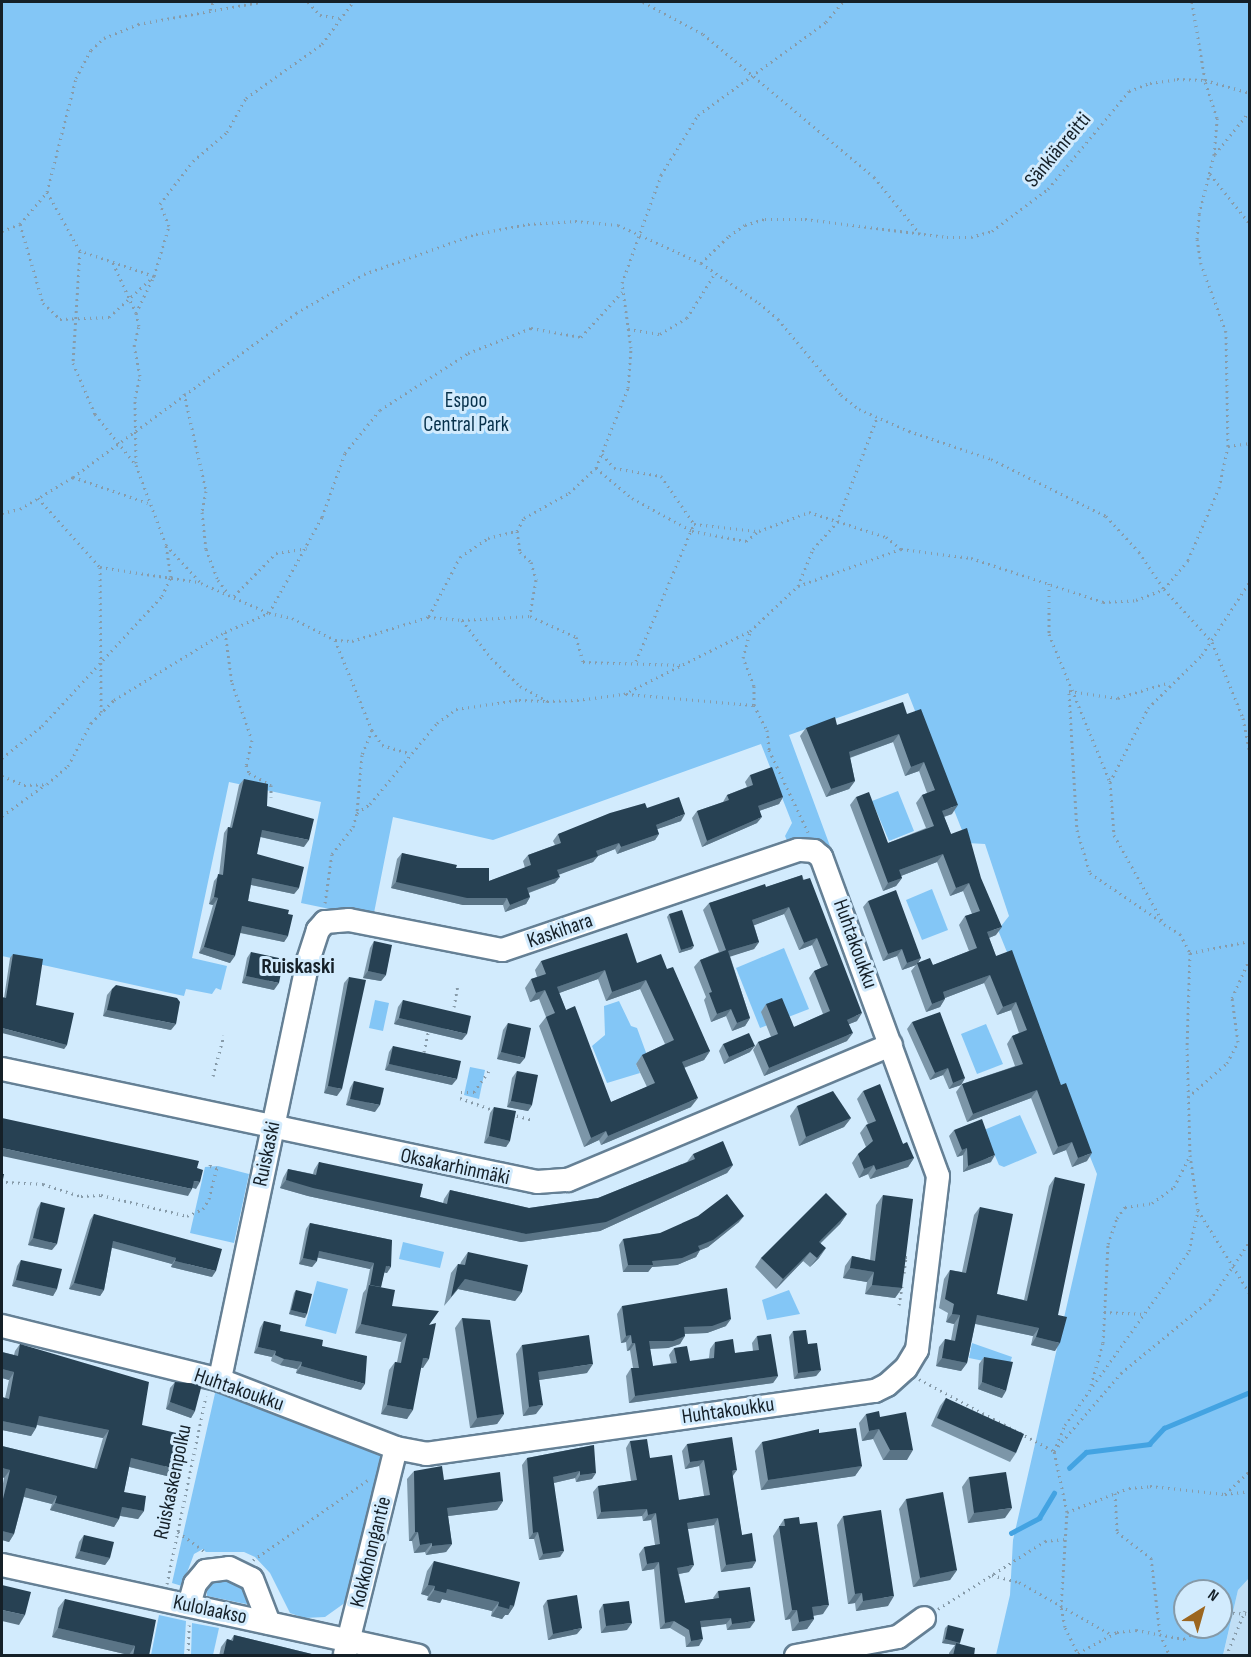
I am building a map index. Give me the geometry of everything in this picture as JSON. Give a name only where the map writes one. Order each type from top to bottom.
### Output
[{"type":"street","name":"Kaskihara","points":[[322,926],[349,920],[502,950],[806,850]]},
{"type":"street","name":"Huhtakoukku","points":[[2,1326],[215,1379],[394,1456],[471,1450],[875,1390],[897,1377],[917,1350],[939,1176],[842,908],[821,857],[806,850]]},
{"type":"street","name":"Ruiskaski","points":[[215,1379],[322,926]]},
{"type":"street","name":"Oksakarhinmäki","points":[[2,1069],[507,1179],[553,1182],[568,1180],[891,1045]]},
{"type":"street","name":"Kokkohongantie","points":[[347,1648],[394,1456]]},
{"type":"street","name":"Kulolaakso","points":[[2,1565],[163,1601],[190,1612],[269,1623],[347,1648],[418,1656]]},
{"type":"street","points":[[190,1612],[195,1584],[206,1571],[229,1568],[252,1579],[269,1623]]},
{"type":"street","points":[[796,1656],[898,1637],[924,1618]]},
{"type":"path","points":[[210,10],[213,2]]},
{"type":"path","points":[[2,231],[20,224],[47,192],[76,78],[91,50],[104,38],[138,24],[260,2]]},
{"type":"path","points":[[308,2],[320,15],[340,18]]},
{"type":"path","points":[[136,313],[154,276],[169,226],[160,204],[193,161],[227,132],[246,98],[322,44],[353,2]]},
{"type":"path","points":[[643,2],[703,34],[874,177],[921,235]]},
{"type":"path","points":[[2,818],[68,766],[101,713],[114,700],[225,632],[269,613],[307,548],[336,487],[345,453],[380,410],[468,354],[531,328],[581,337],[622,292],[640,232],[662,175],[698,115],[826,22],[843,2]]},
{"type":"path","points":[[624,694],[750,631],[798,586],[901,549],[971,558],[1103,602],[1136,600],[1164,589],[1188,560],[1219,488],[1228,446],[1226,332],[1201,264],[1197,239],[1214,155],[1217,118],[1205,80],[1191,13],[1192,2]]},
{"type":"path","name":"Sänkiänreitti","points":[[701,263],[745,225],[765,219],[805,219],[921,235],[971,237],[992,231],[1048,189],[1129,92],[1150,83],[1205,80],[1250,93]]},
{"type":"path","points":[[1214,155],[1250,111]]},
{"type":"path","points":[[1209,173],[1250,224]]},
{"type":"path","points":[[2,758],[42,726],[162,596],[171,577],[166,545],[148,503],[136,465],[120,440],[95,414],[73,363],[78,317],[80,251],[47,192]]},
{"type":"path","points":[[2,513],[20,509],[73,477],[120,440],[296,313],[364,274],[418,252],[476,234],[528,224],[575,221],[640,232],[701,263],[778,319],[842,395],[877,418],[991,459],[1106,516],[1139,552],[1164,589],[1212,642],[1243,718],[1250,755]]},
{"type":"path","points":[[20,224],[43,303],[60,319],[109,317],[154,276]]},
{"type":"path","points":[[80,251],[154,276]]},
{"type":"path","points":[[112,262],[127,300],[136,313],[139,326],[134,346],[140,376],[135,398],[136,465]]},
{"type":"path","points":[[628,329],[660,334],[687,318],[715,273]]},
{"type":"path","points":[[530,616],[536,580],[531,562],[520,552],[517,531],[524,518],[569,493],[596,468],[628,388],[628,329],[622,292]]},
{"type":"path","points":[[184,393],[206,491],[202,512],[206,549],[218,580],[228,593]]},
{"type":"path","points":[[798,586],[813,549],[837,522],[877,418]]},
{"type":"path","points":[[1228,446],[1250,443]]},
{"type":"path","points":[[602,454],[614,468],[661,476],[694,524],[759,531]]},
{"type":"path","points":[[596,468],[632,498],[692,531],[746,541],[759,531],[809,512],[886,537],[901,549]]},
{"type":"path","points":[[73,477],[148,503]]},
{"type":"path","points":[[38,498],[100,567],[141,576],[171,577],[201,583],[269,613],[292,618],[335,640],[352,641],[428,617],[462,620],[530,616],[576,637],[583,662],[636,661],[682,665]]},
{"type":"path","points":[[636,661],[694,524]]},
{"type":"path","points":[[428,617],[460,557],[488,538],[517,531]]},
{"type":"path","points":[[166,545],[201,583]]},
{"type":"path","points":[[234,596],[276,553],[307,548]]},
{"type":"path","points":[[100,567],[98,663],[101,713]]},
{"type":"path","points":[[1110,782],[1148,708],[1212,642],[1250,581]]},
{"type":"path","points":[[1049,583],[1048,634],[1069,691],[1110,782],[1114,836],[1164,924]]},
{"type":"path","points":[[462,620],[491,658],[520,686],[547,701]]},
{"type":"path","points":[[750,631],[743,658],[754,686],[754,705],[767,730],[769,750],[785,778],[806,850]]},
{"type":"path","points":[[225,632],[232,683],[252,740],[246,765],[249,772],[271,785],[271,797]]},
{"type":"path","points":[[335,640],[372,730],[382,745],[412,754]]},
{"type":"path","points":[[1069,691],[1118,698],[1171,682]]},
{"type":"path","points":[[1069,691],[1077,830],[1090,873],[1180,934],[1190,953],[1188,1097],[1190,1155],[1198,1210],[1189,1251],[1065,1425],[1054,1451],[1067,1512],[1061,1607],[1065,1627],[1079,1654],[1112,1635],[1136,1629],[1173,1637]]},
{"type":"path","points":[[357,813],[370,804],[437,723],[456,709],[519,700],[547,701],[624,694],[754,705]]},
{"type":"path","points":[[322,926],[332,854],[353,827],[357,813],[362,756],[372,730]]},
{"type":"path","points":[[2,776],[24,785],[47,784]]},
{"type":"path","points":[[1190,953],[1250,941]]},
{"type":"path","points":[[1188,1097],[1227,1063],[1238,1042],[1232,998],[1250,958]]},
{"type":"path","points":[[454,1007],[458,985]]},
{"type":"path","points":[[424,1052],[431,1023]]},
{"type":"path","points":[[213,1076],[224,1035]]},
{"type":"path","points":[[461,1092],[474,1092],[490,1069]]},
{"type":"path","points":[[460,1098],[481,1108],[530,1119]]},
{"type":"path","points":[[1090,1390],[1103,1343],[1108,1244],[1117,1218],[1125,1207],[1152,1203],[1174,1187],[1190,1155]]},
{"type":"path","points":[[6,1182],[43,1184],[81,1196],[101,1195],[187,1216],[203,1209],[209,1199],[216,1168],[210,1166],[211,1161]]},
{"type":"path","points":[[1198,1210],[1232,1271],[1250,1294]]},
{"type":"path","points":[[1054,1451],[1120,1373],[1187,1322],[1232,1271],[1250,1241]]},
{"type":"path","points":[[899,1305],[906,1257],[918,1258]]},
{"type":"path","points":[[1104,1312],[1144,1314]]},
{"type":"path","name":"Ruiskaskenpolku","points":[[163,1601],[215,1379]]},
{"type":"path","points":[[928,1385],[1054,1451]]},
{"type":"path","points":[[253,1560],[394,1456]]},
{"type":"path","points":[[1225,1494],[1250,1471]]},
{"type":"path","points":[[1067,1512],[1115,1493],[1150,1486],[1225,1494],[1250,1491]]},
{"type":"path","points":[[1115,1493],[1118,1532],[1150,1558],[1160,1634],[1170,1656]]},
{"type":"path","points":[[178,1532],[206,1552]]},
{"type":"path","points":[[924,1618],[1045,1541],[1064,1539]]},
{"type":"path","points":[[992,1575],[1019,1582],[1112,1635]]},
{"type":"path","points":[[1233,1612],[1245,1611],[1250,1614]]},
{"type":"path","points":[[1226,1656],[1245,1611]]},
{"type":"path","points":[[188,1656],[190,1612]]},
{"type":"shaded area","points":[[1249,1577],[1249,1655],[1223,1656],[1227,1639],[1233,1639],[1233,1612],[1238,1590]]},
{"type":"green space","name":"Espoo Central Park","points":[[2,2],[1249,2],[1250,1577],[1238,1590],[1233,1612],[1233,1579],[1173,1579],[1173,1639],[1227,1639],[1223,1655],[996,1655],[1010,1595],[1013,1540],[1097,1174],[998,930],[1009,916],[985,844],[967,843],[908,693],[789,735],[830,846],[789,845],[785,836],[792,823],[761,744],[493,840],[393,817],[373,918],[301,903],[321,802],[229,782],[192,958],[227,966],[221,990],[216,988],[212,994],[186,989],[184,996],[2,956]]},
{"type":"green space","points":[[898,791],[914,831],[889,841],[872,801]]},
{"type":"green space","points":[[932,889],[948,930],[922,940],[906,900]]},
{"type":"green space","points":[[784,948],[809,1009],[760,1028],[736,968]]},
{"type":"green space","points":[[375,1000],[389,1003],[383,1031],[369,1028]]},
{"type":"green space","points":[[619,1001],[631,1026],[637,1028],[648,1058],[636,1064],[640,1073],[607,1083],[592,1046],[605,1035],[604,1006]]},
{"type":"green space","points":[[986,1024],[1003,1064],[977,1074],[961,1034]]},
{"type":"green space","points":[[470,1067],[485,1070],[479,1099],[464,1095]]},
{"type":"green space","points":[[1020,1115],[1037,1153],[1004,1167],[999,1165],[984,1130]]},
{"type":"green space","points":[[218,1166],[249,1174],[234,1243],[190,1233],[205,1167]]},
{"type":"green space","points":[[403,1242],[444,1252],[440,1268],[399,1259]]},
{"type":"green space","points":[[317,1281],[348,1289],[336,1334],[305,1326]]},
{"type":"green space","points":[[789,1290],[800,1314],[767,1320],[762,1300]]},
{"type":"green space","points":[[972,1343],[1012,1357],[1009,1366],[969,1358]]},
{"type":"green space","points":[[216,1389],[383,1452],[346,1602],[325,1617],[304,1618],[290,1613],[270,1573],[255,1557],[244,1552],[206,1552],[203,1549],[194,1554],[182,1586],[172,1583]]},
{"type":"green space","points":[[216,1577],[243,1587],[251,1605],[207,1596],[206,1583]]},
{"type":"green space","points":[[159,1615],[186,1621],[184,1655],[151,1655]]},
{"type":"green space","points":[[192,1623],[219,1628],[213,1655],[191,1655]]},
{"type":"building","points":[[903,702],[907,714],[921,709],[958,805],[942,811],[951,834],[967,828],[981,878],[1002,927],[987,932],[996,956],[1012,950],[1061,1085],[1066,1083],[1092,1153],[1078,1158],[1072,1142],[1058,1147],[1037,1090],[973,1114],[962,1084],[1023,1064],[1012,1036],[1027,1030],[1016,1002],[1003,1007],[990,975],[943,992],[945,999],[932,1004],[917,963],[930,958],[933,965],[977,948],[965,916],[980,911],[969,883],[956,888],[943,854],[899,870],[902,878],[888,883],[856,797],[869,792],[888,843],[934,826],[922,795],[935,790],[924,762],[911,767],[899,734],[849,752],[855,781],[831,789],[806,728],[835,717],[837,725]]},
{"type":"building","points":[[772,767],[783,797],[758,806],[762,817],[707,841],[697,811],[729,800],[727,795],[753,785],[750,775]]},
{"type":"building","points":[[244,779],[268,784],[267,806],[314,819],[309,840],[262,830],[257,854],[304,867],[299,888],[252,878],[248,901],[289,910],[288,914],[293,915],[288,936],[242,926],[235,956],[204,947],[218,898],[214,897],[218,874],[223,875],[228,827],[232,828]]},
{"type":"building","points":[[679,797],[685,814],[656,825],[659,834],[621,847],[619,843],[596,851],[598,856],[557,870],[560,877],[527,888],[530,897],[510,905],[507,898],[467,898],[396,882],[402,853],[457,865],[456,868],[489,868],[489,881],[531,865],[528,855],[561,843],[558,834],[610,813],[645,803],[647,808]]},
{"type":"building","points":[[802,875],[803,880],[810,878],[862,1013],[847,1020],[853,1033],[769,1068],[758,1042],[778,1034],[766,1004],[782,998],[794,1027],[830,1011],[814,971],[828,965],[817,938],[804,943],[789,907],[752,920],[759,942],[728,951],[750,1018],[737,1023],[731,1009],[717,1014],[709,993],[712,992],[700,960],[726,950],[709,903],[765,884],[766,887]]},
{"type":"building","points":[[896,890],[921,958],[907,963],[902,949],[888,954],[868,901]]},
{"type":"building","points":[[682,910],[694,946],[681,950],[669,914]]},
{"type":"building","points":[[627,933],[637,963],[661,954],[667,969],[673,967],[710,1051],[682,1062],[698,1098],[608,1136],[606,1131],[591,1138],[546,1017],[555,1013],[545,990],[536,993],[531,979],[546,974],[541,961]],"holes":[[[605,970],[612,992],[646,980],[674,1040],[642,1055],[655,1083],[611,1102],[575,1006],[566,1010],[557,987]]]},
{"type":"building","points":[[374,941],[392,945],[386,975],[368,971]]},
{"type":"building","points":[[251,952],[279,958],[278,962],[283,963],[279,983],[246,976]]},
{"type":"building","points":[[13,954],[43,959],[36,1005],[74,1013],[67,1045],[2,1028],[2,997],[6,998]]},
{"type":"building","points":[[349,977],[366,980],[342,1089],[328,1086]]},
{"type":"building","points":[[116,985],[177,998],[180,1002],[176,1024],[107,1010],[112,989]]},
{"type":"building","points":[[403,1000],[471,1016],[467,1034],[399,1018]]},
{"type":"building","points":[[940,1012],[965,1078],[953,1083],[948,1068],[935,1073],[912,1022]]},
{"type":"building","points":[[508,1023],[531,1028],[525,1058],[501,1052]]},
{"type":"building","points":[[749,1033],[755,1046],[729,1057],[723,1044]]},
{"type":"building","points":[[393,1046],[461,1061],[457,1079],[389,1064]]},
{"type":"building","points":[[517,1071],[538,1075],[532,1105],[511,1101]]},
{"type":"building","points":[[354,1081],[384,1088],[380,1105],[350,1099]]},
{"type":"building","points":[[880,1084],[903,1144],[907,1142],[914,1158],[876,1170],[874,1165],[864,1169],[858,1154],[873,1141],[866,1125],[876,1121],[863,1091]]},
{"type":"building","points":[[833,1091],[851,1118],[806,1137],[797,1106]]},
{"type":"building","points":[[494,1107],[516,1111],[510,1141],[489,1136]]},
{"type":"building","points":[[2,1118],[199,1161],[197,1168],[203,1170],[200,1182],[194,1181],[192,1189],[2,1148]]},
{"type":"building","points":[[982,1119],[995,1155],[968,1166],[967,1148],[962,1150],[954,1130]]},
{"type":"building","points":[[723,1141],[733,1165],[606,1222],[526,1234],[313,1188],[286,1180],[288,1169],[316,1175],[319,1162],[423,1184],[420,1197],[447,1204],[450,1190],[529,1208],[598,1198],[695,1159],[693,1154]]},
{"type":"building","points":[[1055,1177],[1085,1184],[1058,1315],[1067,1317],[1060,1343],[1036,1337],[1039,1328],[977,1315],[967,1363],[942,1358],[945,1339],[955,1341],[960,1315],[952,1314],[954,1304],[945,1299],[950,1270],[966,1273],[980,1207],[1013,1214],[997,1294],[1027,1301]]},
{"type":"building","points":[[826,1193],[847,1214],[819,1242],[826,1248],[817,1258],[810,1252],[783,1279],[761,1258]]},
{"type":"building","points":[[727,1194],[744,1216],[713,1240],[698,1246],[700,1250],[682,1258],[652,1261],[653,1265],[628,1265],[623,1239],[660,1233],[698,1216]]},
{"type":"building","points":[[883,1195],[913,1199],[902,1288],[872,1285],[874,1272],[850,1268],[852,1256],[875,1261]]},
{"type":"building","points":[[41,1202],[65,1208],[57,1244],[33,1238]]},
{"type":"building","points":[[94,1214],[222,1249],[216,1271],[175,1261],[176,1258],[113,1241],[104,1290],[74,1283]]},
{"type":"building","points":[[310,1223],[392,1240],[391,1267],[386,1266],[381,1287],[370,1285],[374,1263],[319,1251],[317,1261],[303,1258]]},
{"type":"building","points":[[468,1252],[528,1265],[522,1292],[465,1279],[451,1297],[458,1264],[465,1265]]},
{"type":"building","points":[[21,1260],[62,1269],[57,1289],[16,1280]]},
{"type":"building","points":[[369,1285],[395,1290],[392,1306],[439,1311],[429,1325],[436,1323],[429,1359],[423,1358],[413,1410],[387,1405],[395,1362],[401,1363],[407,1334],[361,1324]]},
{"type":"building","points":[[727,1288],[731,1319],[712,1326],[684,1327],[685,1336],[673,1341],[649,1341],[653,1366],[677,1363],[674,1348],[687,1346],[690,1361],[714,1358],[715,1342],[733,1339],[735,1353],[759,1350],[757,1336],[771,1334],[778,1376],[635,1396],[631,1368],[639,1368],[635,1343],[632,1343],[631,1335],[626,1336],[622,1306]]},
{"type":"building","points":[[296,1290],[312,1294],[307,1314],[291,1310]]},
{"type":"building","points":[[462,1318],[490,1320],[504,1414],[477,1418]]},
{"type":"building","points":[[264,1321],[281,1325],[280,1331],[323,1340],[322,1346],[367,1356],[365,1384],[301,1366],[302,1362],[284,1359],[275,1355],[276,1351],[258,1347]]},
{"type":"building","points":[[806,1330],[808,1344],[817,1343],[821,1370],[798,1373],[793,1331]]},
{"type":"building","points":[[589,1335],[593,1364],[538,1372],[543,1405],[529,1407],[522,1345]]},
{"type":"building","points":[[20,1344],[149,1382],[142,1425],[185,1435],[176,1469],[131,1458],[124,1492],[146,1496],[144,1511],[122,1507],[119,1519],[55,1503],[57,1496],[26,1488],[14,1534],[2,1531],[2,1503],[10,1470],[2,1468],[2,1446],[97,1469],[109,1430],[39,1416],[36,1428],[2,1421],[2,1397],[9,1399],[14,1372],[2,1369],[2,1352],[18,1356]]},
{"type":"building","points":[[984,1357],[1013,1362],[1006,1391],[982,1382]]},
{"type":"building","points":[[175,1382],[202,1384],[195,1411],[170,1402]]},
{"type":"building","points":[[946,1398],[1024,1434],[1016,1453],[937,1418]]},
{"type":"building","points":[[879,1411],[880,1417],[906,1412],[913,1450],[890,1450],[879,1429],[869,1431],[866,1414]]},
{"type":"building","points":[[856,1428],[862,1466],[768,1480],[762,1442],[819,1429],[819,1433]]},
{"type":"building","points":[[732,1437],[737,1470],[732,1471],[742,1535],[752,1533],[756,1561],[726,1565],[718,1518],[687,1523],[694,1565],[677,1568],[685,1603],[719,1598],[718,1591],[750,1587],[755,1621],[732,1624],[731,1618],[700,1621],[703,1639],[691,1641],[689,1630],[674,1621],[665,1623],[659,1562],[647,1564],[644,1547],[660,1544],[656,1513],[648,1515],[647,1509],[601,1512],[598,1486],[637,1480],[630,1441],[647,1439],[650,1458],[672,1455],[679,1500],[710,1495],[704,1460],[690,1462],[687,1444]]},
{"type":"building","points":[[594,1445],[596,1473],[580,1475],[580,1471],[553,1477],[564,1551],[543,1554],[538,1532],[533,1533],[527,1458]]},
{"type":"building","points":[[442,1466],[444,1480],[500,1472],[503,1501],[447,1508],[452,1544],[420,1545],[418,1532],[415,1532],[414,1471]]},
{"type":"building","points":[[1006,1472],[1012,1508],[974,1513],[969,1477]]},
{"type":"building","points":[[943,1492],[957,1570],[920,1578],[906,1499]]},
{"type":"building","points":[[881,1510],[894,1596],[863,1601],[862,1593],[855,1594],[843,1516]]},
{"type":"building","points":[[799,1517],[800,1524],[817,1522],[829,1605],[812,1607],[814,1619],[799,1622],[797,1610],[792,1610],[779,1526],[785,1526],[784,1519]]},
{"type":"building","points":[[84,1535],[114,1542],[110,1558],[80,1551]]},
{"type":"building","points":[[434,1561],[520,1582],[514,1606],[510,1605],[509,1609],[498,1606],[499,1602],[447,1589],[446,1593],[434,1590],[435,1586],[428,1585]]},
{"type":"building","points":[[2,1585],[31,1592],[25,1615],[2,1610]]},
{"type":"building","points":[[577,1595],[582,1628],[553,1634],[547,1600]]},
{"type":"building","points":[[65,1599],[156,1620],[149,1656],[133,1656],[135,1646],[58,1628]]},
{"type":"building","points":[[629,1601],[632,1623],[606,1626],[603,1604]]},
{"type":"building","points":[[948,1625],[964,1629],[960,1643],[945,1639]]},
{"type":"building","points":[[234,1635],[320,1656],[223,1656],[227,1639],[233,1641]]},
{"type":"building","points":[[956,1643],[975,1648],[974,1656],[953,1656]]},
{"type":"waterway","points":[[1069,1468],[1086,1452],[1149,1444],[1164,1428],[1250,1392]]},
{"type":"waterway","points":[[1011,1533],[1039,1518],[1054,1493]]},
{"type":"district","name":"Ruiskaski","points":[[298,967]]}]
